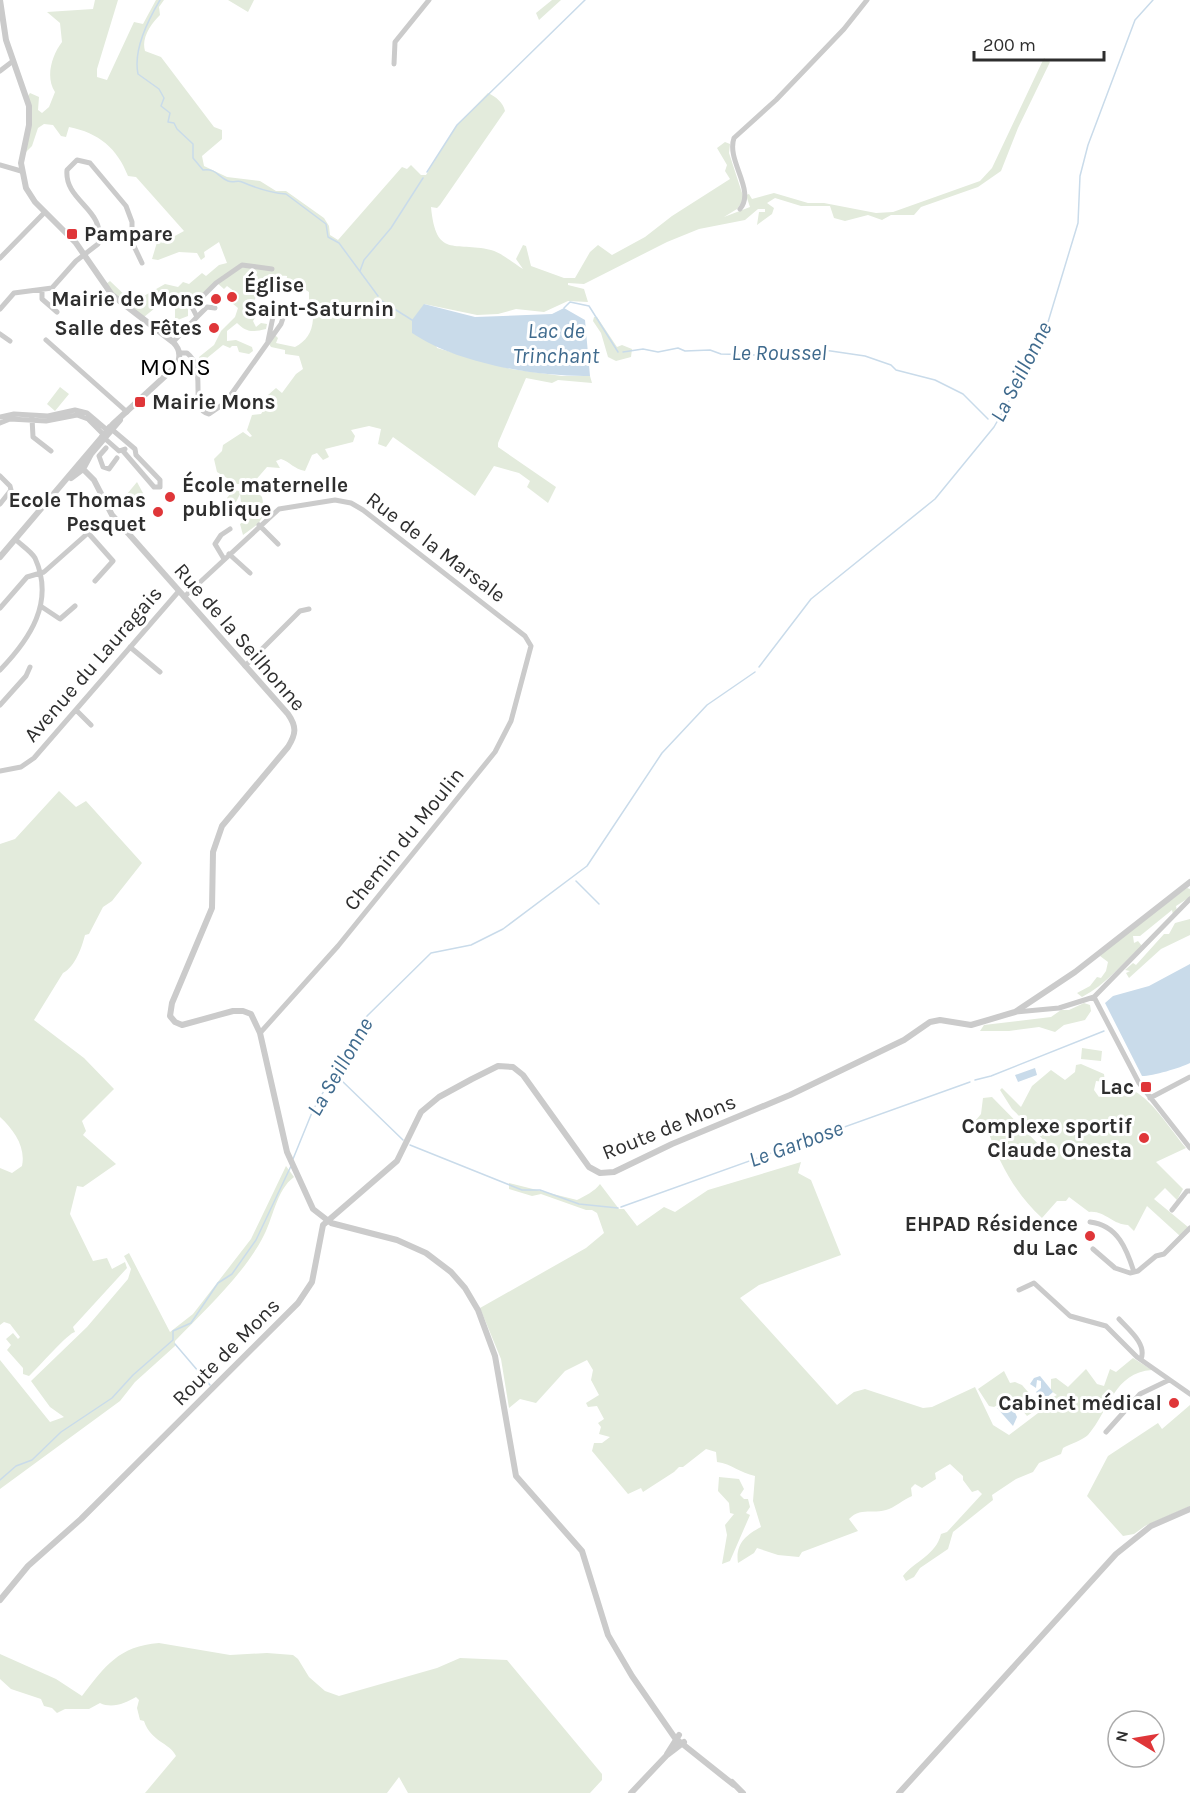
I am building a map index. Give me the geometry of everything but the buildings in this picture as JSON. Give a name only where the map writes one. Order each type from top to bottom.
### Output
[{"type":"street","points":[[0,0],[4,32],[26,93],[30,112],[21,171],[30,196],[84,254],[117,300],[173,342],[180,353],[178,363],[121,418],[81,467],[63,484],[0,556]]},
{"type":"street","points":[[394,64],[395,42],[429,0]]},
{"type":"street","points":[[740,209],[744,202],[744,194],[732,156],[734,138],[776,100],[844,30],[867,0]]},
{"type":"street","points":[[0,71],[13,61]]},
{"type":"street","points":[[0,309],[14,293],[52,288],[84,254],[98,244],[99,232],[94,215],[72,193],[68,184],[68,167],[81,160],[93,166],[126,206],[132,222],[132,242],[142,263]]},
{"type":"street","points":[[0,165],[21,171]]},
{"type":"street","points":[[0,258],[45,212]]},
{"type":"street","points":[[197,317],[192,307],[216,283],[239,266],[248,264],[272,269]]},
{"type":"street","points":[[42,291],[42,299],[57,312]]},
{"type":"street","points":[[173,342],[207,307],[215,308]]},
{"type":"street","points":[[180,353],[190,355],[196,365],[200,387],[197,405],[203,412],[211,413],[225,403],[282,322],[284,313],[280,309],[274,312],[268,341]]},
{"type":"street","points":[[0,334],[10,341]]},
{"type":"street","points":[[46,340],[127,412]]},
{"type":"street","points":[[178,363],[196,365]]},
{"type":"street","points":[[1,418],[32,419],[79,410],[108,436],[154,487],[160,487],[160,480],[126,442],[108,436]]},
{"type":"street","points":[[32,419],[33,437],[51,451]]},
{"type":"street","points":[[108,436],[117,458]]},
{"type":"street","points":[[108,436],[99,459],[103,467],[109,469],[126,442]]},
{"type":"street","name":"Rue de la Seilhonne","points":[[81,467],[94,480],[112,515],[291,719],[295,728],[294,737],[233,810],[219,833],[213,860],[212,908],[170,1013],[175,1022],[182,1025],[243,1011],[254,1019],[260,1033],[287,1153],[313,1209],[327,1221]]},
{"type":"street","points":[[0,476],[11,490],[0,504]]},
{"type":"street","name":"Rue de la Marsale","points":[[184,597],[272,513],[290,505],[335,501],[351,503],[456,582],[531,643]]},
{"type":"street","points":[[74,517],[113,561],[95,581]]},
{"type":"street","points":[[259,525],[278,544]]},
{"type":"street","points":[[224,559],[215,544],[221,535],[230,529]]},
{"type":"street","points":[[0,608],[27,577],[38,574],[88,534]]},
{"type":"street","points":[[0,670],[15,652],[42,607],[43,593],[34,556],[15,539]]},
{"type":"street","points":[[230,554],[250,573]]},
{"type":"street","name":"Avenue du Lauragais","points":[[0,771],[28,764],[179,591]]},
{"type":"street","points":[[42,607],[60,619],[75,606]]},
{"type":"street","points":[[245,666],[300,611],[309,609]]},
{"type":"street","name":"Chemin du Moulin","points":[[260,1033],[344,938],[495,752],[511,721],[531,656],[531,643]]},
{"type":"street","points":[[130,647],[160,672]]},
{"type":"street","points":[[0,705],[26,676],[30,667]]},
{"type":"street","points":[[76,710],[91,725]]},
{"type":"street","name":"Route de Mons","points":[[0,1600],[28,1566],[81,1519],[298,1303],[312,1282],[322,1229],[327,1221],[397,1161],[414,1124],[426,1107],[454,1088],[498,1066],[509,1065],[518,1069],[589,1167],[600,1173],[609,1174],[672,1143],[790,1095],[904,1040],[930,1022],[940,1020],[971,1025],[1015,1012],[1083,966],[1190,882]]},
{"type":"street","points":[[1190,899],[1094,999],[1139,1083],[1190,1148]]},
{"type":"street","name":"Route de Mons","points":[[1015,1012],[1042,1011],[1094,999]]},
{"type":"street","points":[[1033,1001],[1042,1011]]},
{"type":"street","points":[[1150,1098],[1190,1077]]},
{"type":"street","points":[[1172,1210],[1186,1191],[1190,1191]]},
{"type":"street","points":[[327,1221],[397,1240],[426,1253],[452,1272],[470,1296],[485,1325],[500,1372],[512,1464],[516,1476],[582,1551],[608,1635],[657,1712],[683,1743],[743,1793]]},
{"type":"street","points":[[1090,1222],[1105,1227],[1119,1238],[1127,1250],[1134,1272]]},
{"type":"street","points":[[1093,1249],[1115,1268],[1124,1273],[1134,1272],[1156,1256],[1164,1254],[1190,1228]]},
{"type":"street","points":[[1019,1290],[1035,1284],[1070,1316],[1106,1326],[1141,1359],[1190,1394]]},
{"type":"street","points":[[1119,1319],[1138,1341],[1143,1353],[1141,1359]]},
{"type":"street","points":[[1106,1432],[1140,1394],[1169,1380]]},
{"type":"street","points":[[898,1793],[1116,1554],[1151,1526],[1190,1509]]},
{"type":"street","points":[[667,1755],[677,1736]]},
{"type":"street","points":[[631,1793],[667,1755],[683,1743]]},
{"type":"green space","points":[[95,0],[118,0],[97,69],[97,77],[107,80],[134,22],[143,24],[156,0],[164,0],[159,7],[160,15],[150,27],[144,41],[145,51],[161,57],[214,127],[222,130],[222,139],[202,156],[204,166],[227,177],[260,181],[276,191],[286,191],[324,218],[329,226],[330,235],[338,240],[402,167],[407,169],[411,165],[421,175],[426,175],[456,126],[488,93],[501,102],[505,111],[440,205],[437,208],[431,207],[437,234],[449,245],[495,251],[523,269],[516,259],[523,245],[526,246],[531,266],[564,278],[575,278],[590,252],[598,245],[612,255],[645,237],[672,216],[730,179],[725,171],[727,165],[717,148],[725,142],[730,144],[729,153],[744,199],[737,209],[724,217],[750,207],[746,195],[749,194],[752,199],[774,193],[808,203],[824,203],[876,213],[893,212],[980,181],[992,168],[1044,58],[1050,62],[1018,128],[1001,171],[978,187],[921,207],[914,215],[891,215],[882,220],[868,215],[845,221],[834,218],[830,206],[801,206],[775,198],[767,203],[774,208],[772,214],[757,225],[759,212],[765,212],[765,209],[758,209],[745,220],[699,229],[667,242],[584,284],[568,283],[568,285],[584,289],[588,302],[568,301],[544,312],[516,309],[498,314],[477,315],[424,304],[437,348],[511,369],[562,376],[590,376],[592,383],[558,380],[552,383],[526,378],[498,443],[498,447],[556,487],[548,503],[527,487],[530,481],[519,473],[494,466],[475,496],[393,437],[386,447],[378,444],[381,429],[369,426],[351,430],[355,436],[353,442],[325,449],[329,457],[323,460],[317,453],[312,455],[305,471],[281,459],[276,461],[280,468],[267,467],[254,482],[262,497],[265,513],[258,524],[243,535],[240,524],[250,517],[254,518],[256,511],[241,502],[240,494],[236,502],[231,503],[227,498],[233,490],[239,491],[245,484],[237,484],[217,472],[214,459],[222,451],[223,445],[243,432],[252,436],[247,430],[252,415],[261,414],[269,402],[268,395],[276,388],[282,393],[296,374],[303,369],[299,356],[285,354],[285,350],[271,347],[269,344],[275,335],[278,338],[276,343],[295,347],[310,332],[313,319],[310,316],[320,316],[322,310],[319,304],[309,300],[309,292],[304,289],[297,293],[286,292],[287,276],[276,277],[267,283],[253,302],[261,304],[263,311],[260,310],[253,321],[256,327],[261,323],[267,324],[266,329],[250,331],[237,323],[227,331],[227,341],[236,340],[252,347],[253,351],[249,354],[239,352],[237,346],[230,348],[223,345],[201,363],[199,357],[214,345],[221,331],[235,317],[238,308],[232,303],[239,295],[227,286],[224,289],[216,282],[188,306],[188,316],[175,321],[175,304],[167,304],[158,299],[154,302],[155,308],[144,317],[117,296],[106,284],[110,281],[130,300],[135,301],[165,284],[178,287],[183,282],[189,284],[202,273],[206,276],[219,265],[227,263],[219,242],[204,252],[205,257],[201,260],[197,253],[179,252],[158,260],[152,259],[158,239],[162,243],[184,231],[136,177],[128,176],[118,157],[106,143],[89,133],[69,127],[66,137],[61,136],[53,125],[44,124],[38,128],[32,146],[24,154],[32,122],[28,96],[30,93],[39,97],[38,110],[42,113],[49,107],[55,92],[50,73],[55,53],[62,42],[60,23],[47,12],[93,9]]},
{"type":"green space","points":[[228,0],[254,0],[248,12]]},
{"type":"green space","points":[[552,0],[561,0],[539,20],[536,13]]},
{"type":"green space","points":[[594,317],[597,317],[617,347],[622,345],[632,349],[631,357],[616,361],[608,357],[601,333],[593,321]]},
{"type":"green space","points":[[60,387],[69,394],[55,411],[47,404]]},
{"type":"green space","points":[[137,482],[143,493],[141,502],[135,505],[128,499],[127,494]]},
{"type":"green space","points":[[59,791],[76,807],[86,801],[142,863],[112,901],[103,907],[89,934],[85,935],[74,962],[63,973],[34,1020],[84,1058],[114,1089],[82,1121],[86,1131],[83,1135],[116,1164],[83,1187],[77,1186],[70,1214],[93,1261],[107,1258],[112,1269],[125,1262],[127,1268],[73,1327],[75,1332],[29,1376],[23,1374],[23,1368],[7,1350],[11,1345],[6,1339],[13,1333],[18,1339],[20,1337],[10,1324],[4,1322],[0,1325],[0,1168],[12,1173],[22,1166],[23,1159],[18,1139],[0,1117],[0,844],[15,839]]},
{"type":"green space","points":[[1187,888],[1190,889],[1190,897],[1176,906],[1177,911],[1173,915],[1172,910],[1140,936],[1133,936],[1134,943],[1138,941],[1142,946],[1113,974],[1099,987],[1082,997],[1077,993],[1090,986],[1097,977],[1101,978],[1106,971],[1108,962],[1100,956],[1111,944]]},
{"type":"green space","points":[[1190,919],[1190,935],[1161,949],[1129,978],[1126,973],[1130,971],[1125,970],[1133,963],[1136,965],[1164,934],[1169,934],[1175,923]]},
{"type":"green space","points":[[1084,1003],[1090,1005],[1091,1011],[1085,1020],[1064,1025],[1055,1032],[1039,1027],[1009,1031],[980,1031],[984,1025],[1051,1017],[1061,1010],[1069,1010]]},
{"type":"green space","points":[[1082,1048],[1102,1051],[1101,1061],[1081,1059]]},
{"type":"green space","points":[[1081,1064],[1104,1074],[1105,1082],[1096,1081],[1094,1090],[1099,1097],[1118,1089],[1138,1093],[1153,1107],[1186,1148],[1156,1162],[1183,1189],[1177,1200],[1165,1188],[1154,1199],[1188,1227],[1180,1236],[1147,1206],[1134,1231],[1128,1225],[1118,1223],[1099,1213],[1089,1212],[1069,1197],[1066,1201],[1057,1201],[1042,1218],[1009,1177],[987,1128],[979,1127],[976,1120],[981,1114],[983,1098],[992,1097],[1053,1159],[1055,1151],[1012,1109],[1000,1090],[1002,1088],[1021,1107],[1032,1086],[1051,1070],[1065,1080],[1075,1072],[1076,1065]]},
{"type":"green space","points":[[801,1162],[798,1173],[811,1180],[841,1255],[759,1285],[740,1298],[837,1405],[854,1392],[865,1389],[923,1408],[932,1407],[975,1387],[993,1425],[1009,1435],[1042,1410],[1043,1403],[1057,1395],[1051,1391],[1051,1379],[1056,1378],[1068,1387],[1086,1369],[1097,1384],[1104,1386],[1110,1369],[1116,1372],[1133,1358],[1152,1370],[1139,1372],[1121,1385],[1086,1437],[1063,1448],[1061,1454],[1039,1463],[1033,1472],[1016,1479],[992,1495],[993,1500],[953,1532],[948,1549],[920,1568],[914,1577],[906,1581],[903,1576],[930,1553],[941,1534],[947,1532],[982,1494],[978,1490],[972,1492],[963,1480],[963,1476],[950,1464],[935,1473],[936,1479],[922,1488],[915,1484],[911,1488],[912,1496],[892,1507],[853,1515],[849,1519],[858,1531],[802,1552],[799,1557],[778,1555],[757,1548],[754,1553],[738,1563],[740,1545],[751,1533],[761,1527],[753,1501],[755,1476],[717,1462],[716,1452],[706,1449],[683,1467],[679,1467],[643,1492],[641,1488],[628,1494],[592,1451],[594,1443],[602,1443],[610,1437],[599,1434],[601,1427],[598,1423],[604,1419],[597,1406],[588,1407],[586,1403],[599,1395],[591,1380],[593,1370],[587,1360],[565,1371],[536,1403],[520,1399],[509,1408],[501,1359],[480,1308],[586,1248],[604,1233],[597,1213],[592,1210],[541,1194],[532,1196],[509,1189],[509,1183],[577,1200],[600,1184],[619,1209],[624,1209],[637,1226],[664,1207],[675,1212],[708,1190]]},
{"type":"green space","points":[[286,1166],[294,1177],[283,1190],[254,1253],[222,1293],[175,1341],[175,1346],[135,1382],[120,1401],[0,1489],[0,1360],[50,1422],[64,1417],[50,1407],[31,1381],[87,1327],[128,1279],[131,1269],[124,1256],[129,1253],[170,1332],[193,1314],[251,1239]]},
{"type":"green space","points":[[1004,1371],[1010,1383],[1015,1382],[1022,1385],[1041,1407],[1027,1416],[1011,1397],[994,1407],[989,1406],[978,1389]]},
{"type":"green space","points":[[1190,1405],[1190,1506],[1145,1526],[1134,1534],[1123,1536],[1087,1496],[1108,1456],[1158,1423],[1162,1429]]},
{"type":"green space","points":[[719,1477],[739,1479],[744,1489],[740,1495],[748,1499],[750,1507],[746,1513],[750,1515],[730,1561],[722,1564],[727,1535],[725,1525],[734,1514],[730,1513],[729,1503],[718,1491]]},
{"type":"green space","points":[[159,1643],[230,1655],[267,1653],[293,1655],[309,1677],[325,1691],[339,1696],[437,1668],[460,1658],[507,1660],[602,1774],[602,1780],[590,1793],[408,1793],[399,1777],[387,1793],[145,1793],[176,1756],[173,1751],[155,1738],[144,1721],[140,1720],[137,1708],[139,1700],[136,1697],[119,1704],[100,1703],[89,1709],[65,1709],[57,1713],[52,1708],[44,1706],[41,1699],[11,1689],[0,1679],[0,1654],[56,1679],[82,1696],[114,1659],[133,1648]]},
{"type":"water","name":"Lac de Trinchant","points":[[424,304],[475,317],[552,314],[564,308],[585,320],[590,376],[546,374],[497,366],[451,353],[430,344],[412,333],[412,320]]},
{"type":"water","points":[[1190,964],[1190,1063],[1153,1075],[1142,1076],[1105,1003],[1113,996],[1149,986]]},
{"type":"water","points":[[1035,1068],[1037,1075],[1018,1082],[1015,1075]]},
{"type":"water","points":[[1040,1376],[1053,1392],[1044,1400],[1036,1392],[1041,1388],[1041,1381],[1037,1380],[1036,1388],[1030,1384],[1034,1378]]},
{"type":"water","points":[[1007,1401],[1017,1417],[1013,1426],[997,1408]]},
{"type":"waterway","points":[[160,0],[146,26],[140,45],[138,74],[159,89],[164,98],[161,106],[170,113],[168,122],[174,123],[177,129],[193,144],[193,158],[203,170],[214,172],[228,181],[240,181],[264,190],[286,194],[326,224],[328,237],[339,243],[378,296]]},
{"type":"waterway","points":[[427,172],[457,125],[585,0]]},
{"type":"waterway","name":"La Seillonne","points":[[759,667],[811,599],[935,499],[994,427],[1037,352],[1045,332],[1078,223],[1080,176],[1088,145],[1135,20],[1153,0]]},
{"type":"waterway","points":[[360,271],[364,260],[391,228],[423,178]]},
{"type":"waterway","points":[[380,300],[412,320]]},
{"type":"waterway","points":[[564,308],[570,302],[589,306],[618,352]]},
{"type":"waterway","name":"Le Roussel","points":[[623,352],[643,349],[658,352],[678,348],[685,351],[710,350],[721,354],[755,355],[797,349],[865,356],[891,365],[896,370],[935,380],[963,394],[988,419]]},
{"type":"waterway","name":"La Seillonne","points":[[293,1159],[313,1110],[367,1016],[431,953],[471,945],[503,929],[587,866],[662,753],[707,705],[755,672]]},
{"type":"waterway","points":[[576,881],[599,904]]},
{"type":"waterway","name":"Le Garbose","points":[[975,1080],[991,1076],[1104,1031]]},
{"type":"waterway","name":"Le Garbose","points":[[339,1078],[403,1140]]},
{"type":"waterway","name":"Le Garbose","points":[[621,1207],[970,1082]]},
{"type":"waterway","name":"Le Garbose","points":[[410,1145],[522,1190],[540,1190],[579,1204],[618,1208]]},
{"type":"waterway","name":"La Seillonne","points":[[0,1480],[16,1466],[32,1460],[61,1432],[112,1398],[133,1375],[173,1340],[173,1331],[191,1323],[218,1283],[232,1274],[256,1240],[291,1166]]},
{"type":"waterway","points":[[175,1344],[210,1385]]},
{"type":"place","name":"Pampare","points":[[72,234]]},
{"type":"place","name":"Église Saint-Saturnin","points":[[232,297]]},
{"type":"place","name":"Mairie de Mons","points":[[216,299]]},
{"type":"place","name":"Salle des Fêtes","points":[[214,328]]},
{"type":"place","name":"Mairie Mons","points":[[140,402]]},
{"type":"place","name":"École maternelle publique","points":[[170,497]]},
{"type":"place","name":"Ecole Thomas Pesquet","points":[[158,512]]},
{"type":"place","name":"Lac","points":[[1146,1087]]},
{"type":"place","name":"Complexe sportif Claude Onesta","points":[[1144,1138]]},
{"type":"place","name":"EHPAD Résidence du Lac","points":[[1090,1236]]},
{"type":"place","name":"Cabinet médical","points":[[1174,1403]]},
{"type":"district","name":"MONS","points":[[176,367]]}]
